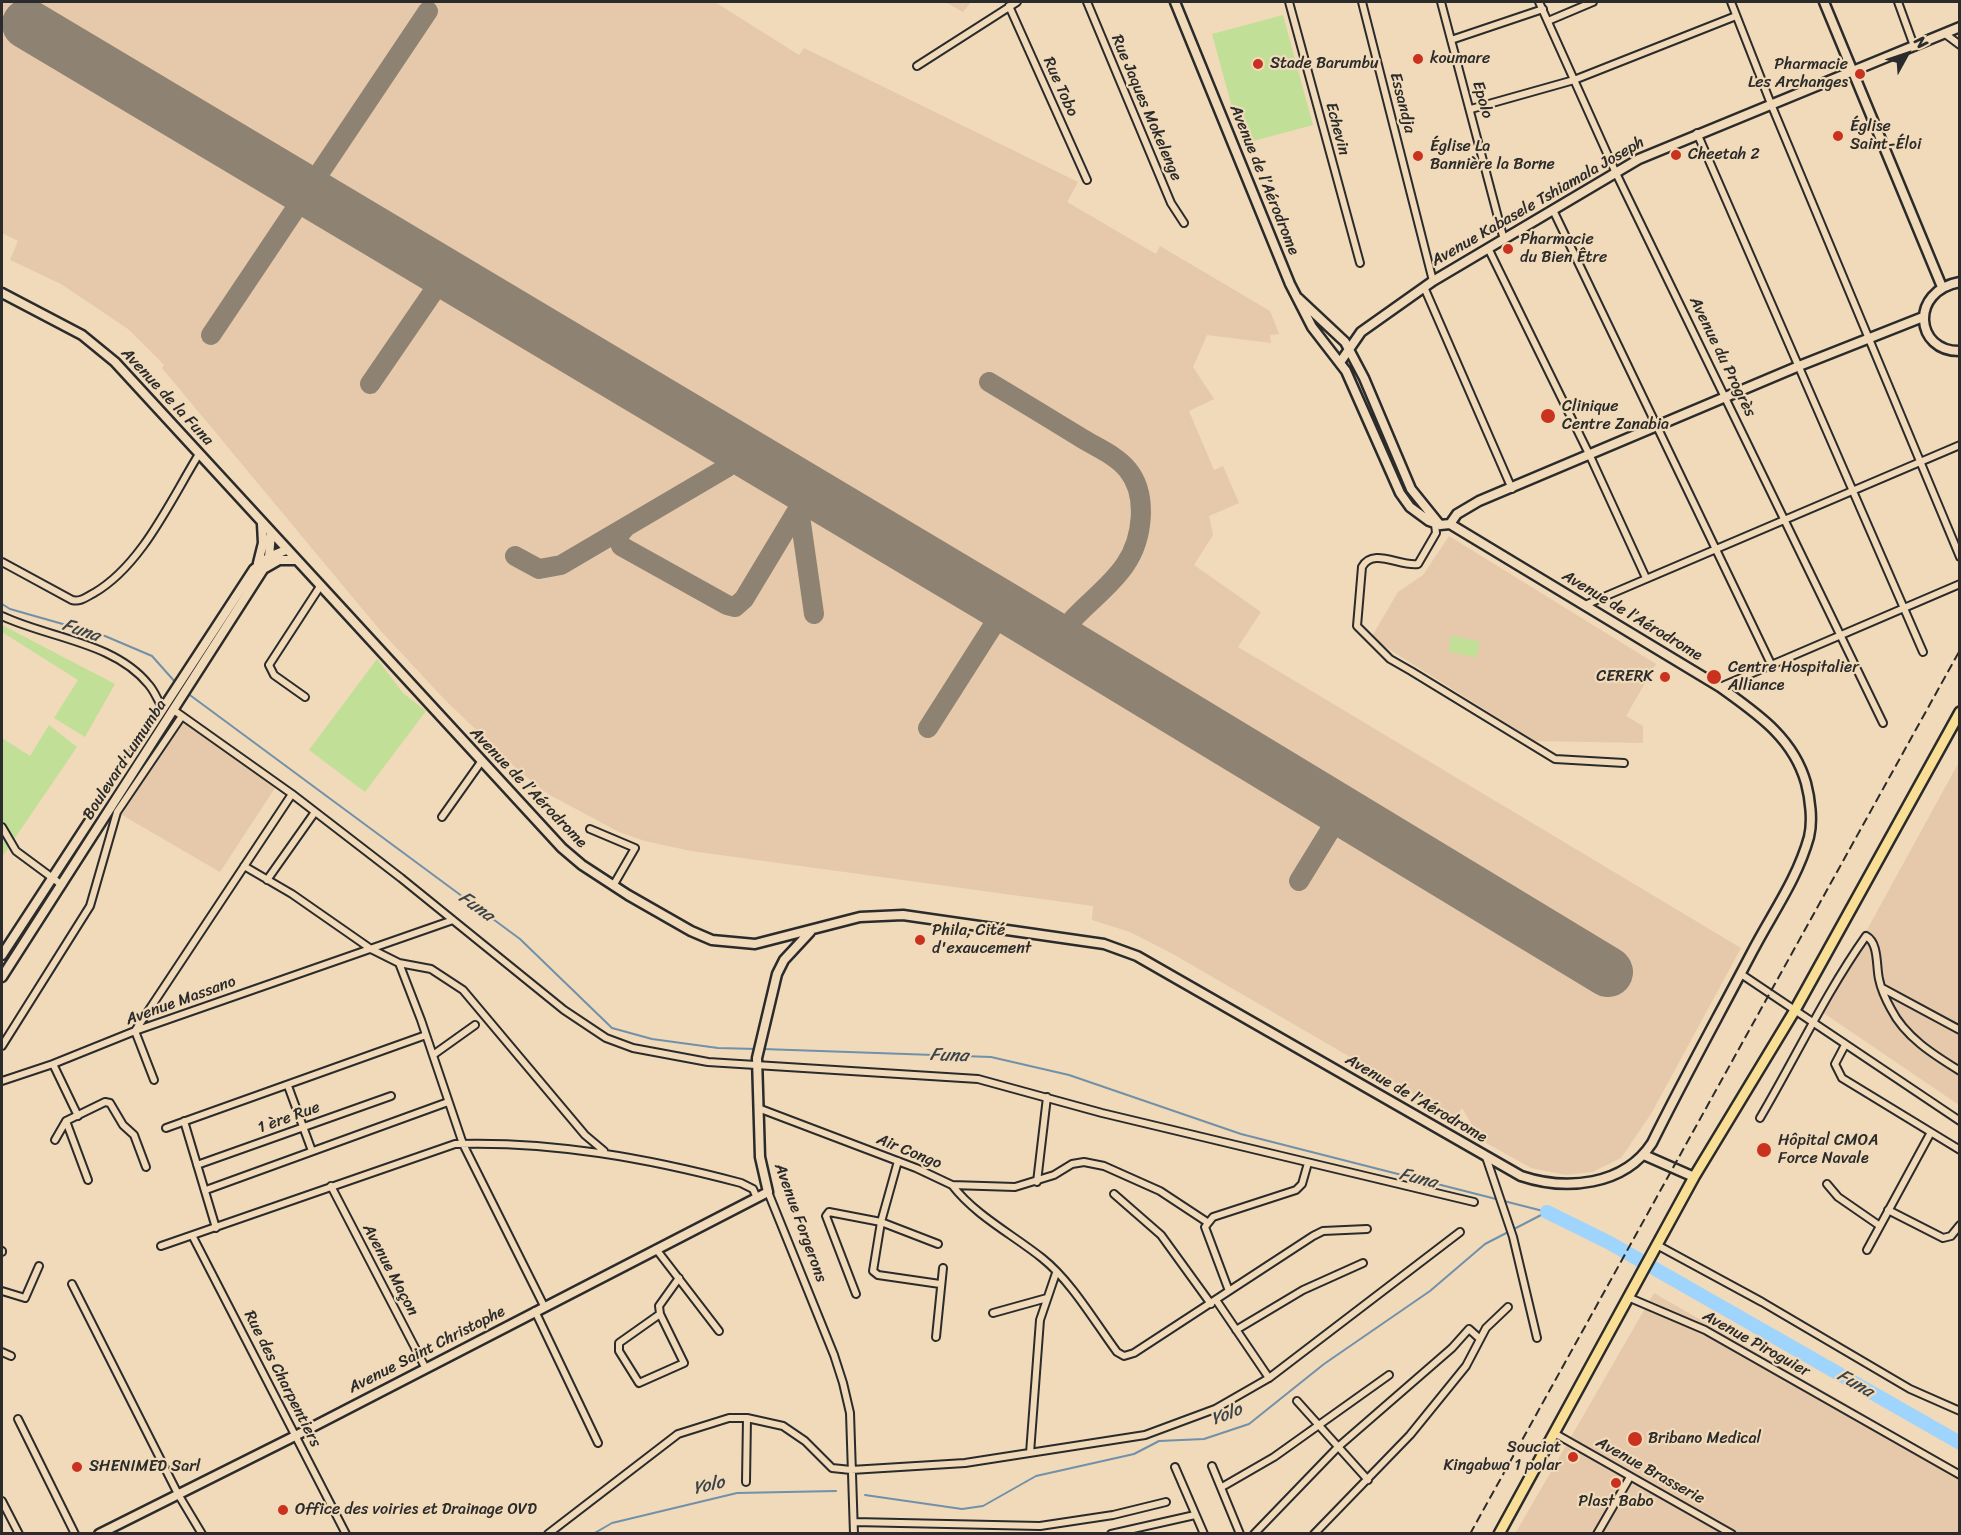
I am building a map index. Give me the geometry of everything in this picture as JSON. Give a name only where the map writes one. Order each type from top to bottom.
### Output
[{"type":"main road","name":"Avenue de l’Aérodrome","points":[[1175,2],[1296,296],[1318,336],[1341,361],[1400,493],[1415,511],[1438,524]]},
{"type":"main road","points":[[1824,2],[1942,287]]},
{"type":"main road","name":"Avenue Kabasele Tshiamala Joseph","points":[[1349,349],[1367,327],[1424,287],[1489,250],[1615,171],[1697,133],[1959,27]]},
{"type":"main road","points":[[1959,282],[1942,287],[1928,300],[1923,317],[1926,328],[1936,344],[1945,349],[1959,351]]},
{"type":"main road","name":"Avenue de la Funa","points":[[2,293],[60,322],[101,349],[286,550]]},
{"type":"main road","points":[[1296,296],[1320,315],[1349,349],[1411,489],[1438,524],[1450,524],[1452,518],[1467,507],[1799,366],[1923,317]]},
{"type":"main road","points":[[1341,361],[1349,349]]},
{"type":"main road","points":[[262,523],[261,566],[279,560],[296,560]]},
{"type":"main road","name":"Avenue de l’Aérodrome","points":[[286,550],[321,585],[562,848],[613,886],[691,931],[712,940],[755,944],[810,932],[860,917],[903,915],[1026,931],[1123,949],[1521,1176],[1539,1182],[1567,1185],[1604,1179],[1644,1155],[1796,871],[1809,834],[1810,814],[1806,784],[1788,745],[1760,716],[1720,687],[1450,524]]},
{"type":"main road","points":[[268,557],[271,533]]},
{"type":"main road","name":"Boulevard Lumumba","points":[[2,955],[179,683],[261,566],[268,557],[286,550]]},
{"type":"main road","name":"Boulevard Lumumba","points":[[2,977],[178,714],[180,703],[261,566]]},
{"type":"main road","points":[[1499,1533],[1630,1298],[1649,1257],[1694,1177],[1795,1010],[1959,712]]},
{"type":"main road","name":"Avenue Forgerons","points":[[768,1192],[760,1157],[757,1063],[777,974],[784,960],[810,932]]},
{"type":"main road","points":[[1644,1155],[1694,1177]]},
{"type":"main road","name":"Avenue Saint Christophe","points":[[99,1533],[297,1435],[768,1192]]},
{"type":"street","points":[[917,66],[1017,2]]},
{"type":"street","name":"Rue Jaques Mokelenge","points":[[1087,2],[1171,203],[1184,223]]},
{"type":"street","name":"Echevin","points":[[1289,2],[1360,263]]},
{"type":"street","name":"Essandja","points":[[1362,2],[1433,281]]},
{"type":"street","name":"Epolo","points":[[1440,2],[1471,109],[1504,240]]},
{"type":"street","name":"Avenue du Progrès","points":[[1539,2],[1615,171],[1727,397],[1883,723]]},
{"type":"street","points":[[1548,21],[1593,2]]},
{"type":"street","points":[[1731,2],[1959,557]]},
{"type":"street","points":[[1898,2],[1914,46]]},
{"type":"street","name":"Rue Tobo","points":[[1009,6],[1087,180]]},
{"type":"street","points":[[1451,40],[1543,9]]},
{"type":"street","points":[[1471,109],[1574,80],[1736,16]]},
{"type":"street","points":[[1944,33],[1959,45]]},
{"type":"street","points":[[1697,133],[1923,652]]},
{"type":"street","points":[[1553,210],[1771,664]]},
{"type":"street","points":[[1489,250],[1590,456],[1646,578]]},
{"type":"street","points":[[1424,287],[1512,489]]},
{"type":"street","points":[[1585,604],[1959,445]]},
{"type":"street","points":[[2,562],[72,600],[81,601],[126,570],[199,454]]},
{"type":"street","points":[[1438,524],[1418,564],[1374,557],[1365,562],[1362,567],[1357,626],[1397,664],[1411,670],[1555,759],[1624,763]]},
{"type":"street","points":[[1720,687],[1959,584]]},
{"type":"street","points":[[305,697],[273,675],[269,665],[321,585]]},
{"type":"street","points":[[2,616],[80,643],[115,659],[147,683],[163,709]]},
{"type":"street","points":[[2,1046],[90,906],[117,812],[178,714],[292,794],[564,1010],[606,1038],[633,1048],[708,1062],[757,1063],[978,1079],[1474,1203]]},
{"type":"street","points":[[442,817],[481,762]]},
{"type":"street","points":[[154,1080],[135,1031],[292,794]]},
{"type":"street","points":[[267,880],[315,812]]},
{"type":"street","points":[[2,827],[11,846],[62,885]]},
{"type":"street","points":[[590,829],[635,848],[613,886]]},
{"type":"street","points":[[244,867],[371,949],[399,963],[431,969],[463,990],[585,1135],[604,1151]]},
{"type":"street","name":"Avenue Massano","points":[[2,1081],[53,1064],[135,1031],[453,921]]},
{"type":"street","points":[[1760,1118],[1786,1074],[1812,1021],[1866,936],[1874,943],[1881,988],[1904,1029],[1936,1056],[1959,1071]]},
{"type":"street","points":[[399,963],[463,1144],[544,1306]]},
{"type":"street","points":[[1741,974],[1959,1121]]},
{"type":"street","points":[[1881,988],[1959,1030]]},
{"type":"street","points":[[433,1055],[475,1025]]},
{"type":"street","points":[[166,1128],[426,1035]]},
{"type":"street","points":[[1845,1045],[1836,1061],[1839,1075],[1930,1134],[1959,1150]]},
{"type":"street","points":[[53,1064],[78,1116]]},
{"type":"street","points":[[288,1086],[312,1151]]},
{"type":"street","name":"1 ère Rue","points":[[197,1165],[391,1096]]},
{"type":"street","points":[[1037,1182],[1047,1096]]},
{"type":"street","points":[[55,1140],[66,1121],[105,1102],[110,1103],[123,1125],[134,1135],[146,1167]]},
{"type":"street","points":[[206,1190],[448,1102]]},
{"type":"street","name":"Air Congo","points":[[758,1108],[898,1161],[952,1185],[1015,1187],[1037,1182],[1072,1164],[1084,1162],[1104,1166],[1160,1191],[1207,1222]]},
{"type":"street","points":[[66,1121],[88,1180]]},
{"type":"street","points":[[184,1121],[216,1228]]},
{"type":"street","points":[[1867,1250],[1930,1134]]},
{"type":"street","points":[[161,1246],[193,1237],[447,1145],[604,1151],[741,1183],[753,1189],[757,1198]]},
{"type":"street","points":[[1486,1157],[1513,1237],[1537,1338]]},
{"type":"street","points":[[898,1161],[881,1222],[872,1267],[875,1274],[940,1284]]},
{"type":"street","points":[[1229,1291],[1205,1227],[1207,1222],[1213,1217],[1296,1190],[1302,1184],[1308,1163]]},
{"type":"street","points":[[1827,1184],[1838,1197],[1880,1226]]},
{"type":"street","points":[[952,1185],[962,1198],[1044,1259],[1117,1352],[1124,1356],[1134,1353],[1323,1231],[1367,1229]]},
{"type":"street","name":"Avenue Maçon","points":[[331,1186],[425,1367]]},
{"type":"street","name":"Avenue Forgerons","points":[[768,1192],[837,1364],[850,1413],[854,1533]]},
{"type":"street","points":[[1114,1194],[1161,1235],[1236,1330],[1269,1378]]},
{"type":"street","points":[[1888,1210],[1943,1238],[1951,1236],[1959,1225]]},
{"type":"street","points":[[856,1294],[826,1216],[832,1212],[881,1222],[938,1244]]},
{"type":"street","points":[[548,1533],[678,1434],[699,1425],[729,1418],[747,1418],[783,1426],[805,1441],[832,1468],[851,1470],[965,1463],[1145,1435],[1215,1409],[1269,1378],[1460,1233]]},
{"type":"street","name":"Rue des Charpentiers","points":[[193,1237],[346,1533]]},
{"type":"street","points":[[1657,1245],[1762,1302],[1911,1389],[1959,1411]]},
{"type":"street","points":[[657,1249],[718,1330]]},
{"type":"street","points":[[1236,1330],[1303,1290],[1363,1263]]},
{"type":"street","points":[[2,1291],[25,1298],[39,1266]]},
{"type":"street","points":[[936,1336],[943,1268]]},
{"type":"street","points":[[1029,1453],[1040,1320],[1056,1273]]},
{"type":"street","points":[[660,1314],[619,1343],[619,1351],[639,1383],[684,1363],[660,1314],[659,1306],[679,1278]]},
{"type":"street","points":[[72,1284],[178,1494],[202,1533]]},
{"type":"street","points":[[993,1313],[1047,1298]]},
{"type":"street","name":"Avenue Piroguier","points":[[1630,1298],[1705,1330],[1959,1475]]},
{"type":"street","points":[[1314,1533],[1368,1480],[1438,1401],[1466,1366],[1480,1339],[1500,1312],[1508,1307]]},
{"type":"street","points":[[535,1311],[598,1443]]},
{"type":"street","points":[[1254,1533],[1338,1447],[1452,1348],[1468,1329],[1480,1339]]},
{"type":"street","points":[[2,1352],[11,1356]]},
{"type":"street","points":[[1221,1487],[1274,1457],[1389,1375]]},
{"type":"street","points":[[1297,1401],[1368,1480]]},
{"type":"street","points":[[746,1482],[747,1418]]},
{"type":"street","points":[[18,1419],[75,1533]]},
{"type":"street","name":"Avenue Brasserie","points":[[1554,1433],[1724,1531],[1732,1533]]},
{"type":"street","points":[[1212,1466],[1240,1533]]},
{"type":"street","points":[[1175,1467],[1203,1533]]},
{"type":"street","points":[[1597,1533],[1630,1477]]},
{"type":"street","points":[[2,1501],[19,1533]]},
{"type":"street","points":[[854,1522],[1040,1526],[1113,1515],[1166,1502]]},
{"type":"street","points":[[1111,1533],[1195,1515]]},
{"type":"shaded area","points":[[2,2],[715,2],[799,55],[804,48],[1078,182],[1067,202],[1156,254],[1160,246],[1270,311],[1279,334],[1270,335],[1271,343],[1207,335],[1193,367],[1214,399],[1189,411],[1214,470],[1223,466],[1239,503],[1209,516],[1213,535],[1194,565],[1261,612],[1238,647],[1741,948],[1651,1114],[1621,1158],[1592,1172],[1566,1175],[1531,1168],[1481,1140],[1462,1108],[1455,1118],[1173,954],[1130,932],[1092,920],[1093,906],[691,851],[645,841],[619,832],[548,794],[519,771],[445,700],[379,629],[162,368],[164,365],[128,329],[61,284],[10,260],[18,241],[2,233]]},
{"type":"shaded area","points":[[945,2],[971,2],[963,12]]},
{"type":"shaded area","points":[[1449,536],[1656,664],[1626,716],[1643,726],[1643,743],[1535,741],[1371,638],[1398,592],[1423,575]]},
{"type":"shaded area","points":[[182,716],[275,788],[220,872],[117,812]]},
{"type":"shaded area","points":[[1959,762],[1959,1105],[1822,1012]]},
{"type":"shaded area","points":[[1654,1293],[1959,1469],[1959,1533],[1515,1534]]},
{"type":"green space","name":"Stade Barumbu","points":[[1283,15],[1313,125],[1242,144],[1212,34]]},
{"type":"green space","points":[[2,625],[115,684],[85,737],[54,718],[78,680],[2,632]]},
{"type":"green space","points":[[1451,635],[1480,642],[1476,658],[1448,651]]},
{"type":"green space","points":[[377,659],[403,693],[426,711],[365,792],[309,750]]},
{"type":"green space","points":[[49,725],[77,747],[2,857],[2,738],[30,756]]},
{"type":"waterway","name":"Funa","points":[[2,604],[10,609],[105,636],[152,656],[176,683]]},
{"type":"waterway","name":"Funa","points":[[179,687],[520,939],[612,1028],[652,1039],[718,1048],[757,1049]]},
{"type":"waterway","name":"Funa","points":[[763,1049],[991,1057],[1069,1075],[1241,1134],[1547,1212]]},
{"type":"waterway","name":"Funa","points":[[1547,1212],[1608,1242],[1960,1443]]},
{"type":"waterway","name":"Yolo","points":[[865,1495],[962,1509],[983,1506],[1036,1476],[1134,1454],[1159,1441],[1204,1439],[1249,1424],[1324,1364],[1430,1291],[1485,1244],[1545,1213]]},
{"type":"waterway","name":"Yolo","points":[[593,1534],[612,1523],[737,1493],[836,1491]]},
{"type":"taxiway","points":[[211,335],[428,11]]},
{"type":"taxiway","points":[[370,384],[446,273]]},
{"type":"taxiway","points":[[989,382],[1113,456],[1128,470],[1138,492],[1141,517],[1136,543],[1131,554],[1117,575],[1073,619],[1058,639]]},
{"type":"taxiway","points":[[515,556],[539,569],[561,565],[726,468],[741,450]]},
{"type":"taxiway","points":[[625,528],[618,536],[621,546],[727,605],[735,607],[744,599],[809,491]]},
{"type":"taxiway","points":[[799,509],[814,614]]},
{"type":"taxiway","points":[[928,728],[1005,607]]},
{"type":"taxiway","points":[[1299,881],[1342,811]]},
{"type":"runway","points":[[27,24],[1005,607],[1608,972]]},
{"type":"railway","points":[[1470,1534],[1960,650]]},
{"type":"place","name":"koumare","points":[[1418,59]]},
{"type":"place","name":"Stade Barumbu","points":[[1258,64]]},
{"type":"place","name":"Pharmacie Les Archanges","points":[[1860,74]]},
{"type":"place","name":"Église Saint-Éloi","points":[[1838,136]]},
{"type":"place","name":"Cheetah 2","points":[[1676,155]]},
{"type":"place","name":"Église La Bannière la Borne","points":[[1418,156]]},
{"type":"place","name":"Pharmacie du Bien Être","points":[[1508,249]]},
{"type":"place","name":"Clinique Centre Zanabia","points":[[1548,416]]},
{"type":"place","name":"CERERK","points":[[1665,677]]},
{"type":"place","name":"Centre Hospitalier Alliance","points":[[1714,677]]},
{"type":"place","name":"Phila, Cité d'exaucement","points":[[920,940]]},
{"type":"place","name":"Hôpital CMOA Force Navale","points":[[1764,1150]]},
{"type":"place","name":"Bribano Medical","points":[[1635,1439]]},
{"type":"place","name":"Souciat Kingabwa 1 polar","points":[[1573,1457]]},
{"type":"place","name":"SHENIMED Sarl","points":[[77,1467]]},
{"type":"place","name":"Plast Babo","points":[[1616,1483]]},
{"type":"place","name":"Office des voiries et Drainage OVD","points":[[283,1510]]}]
